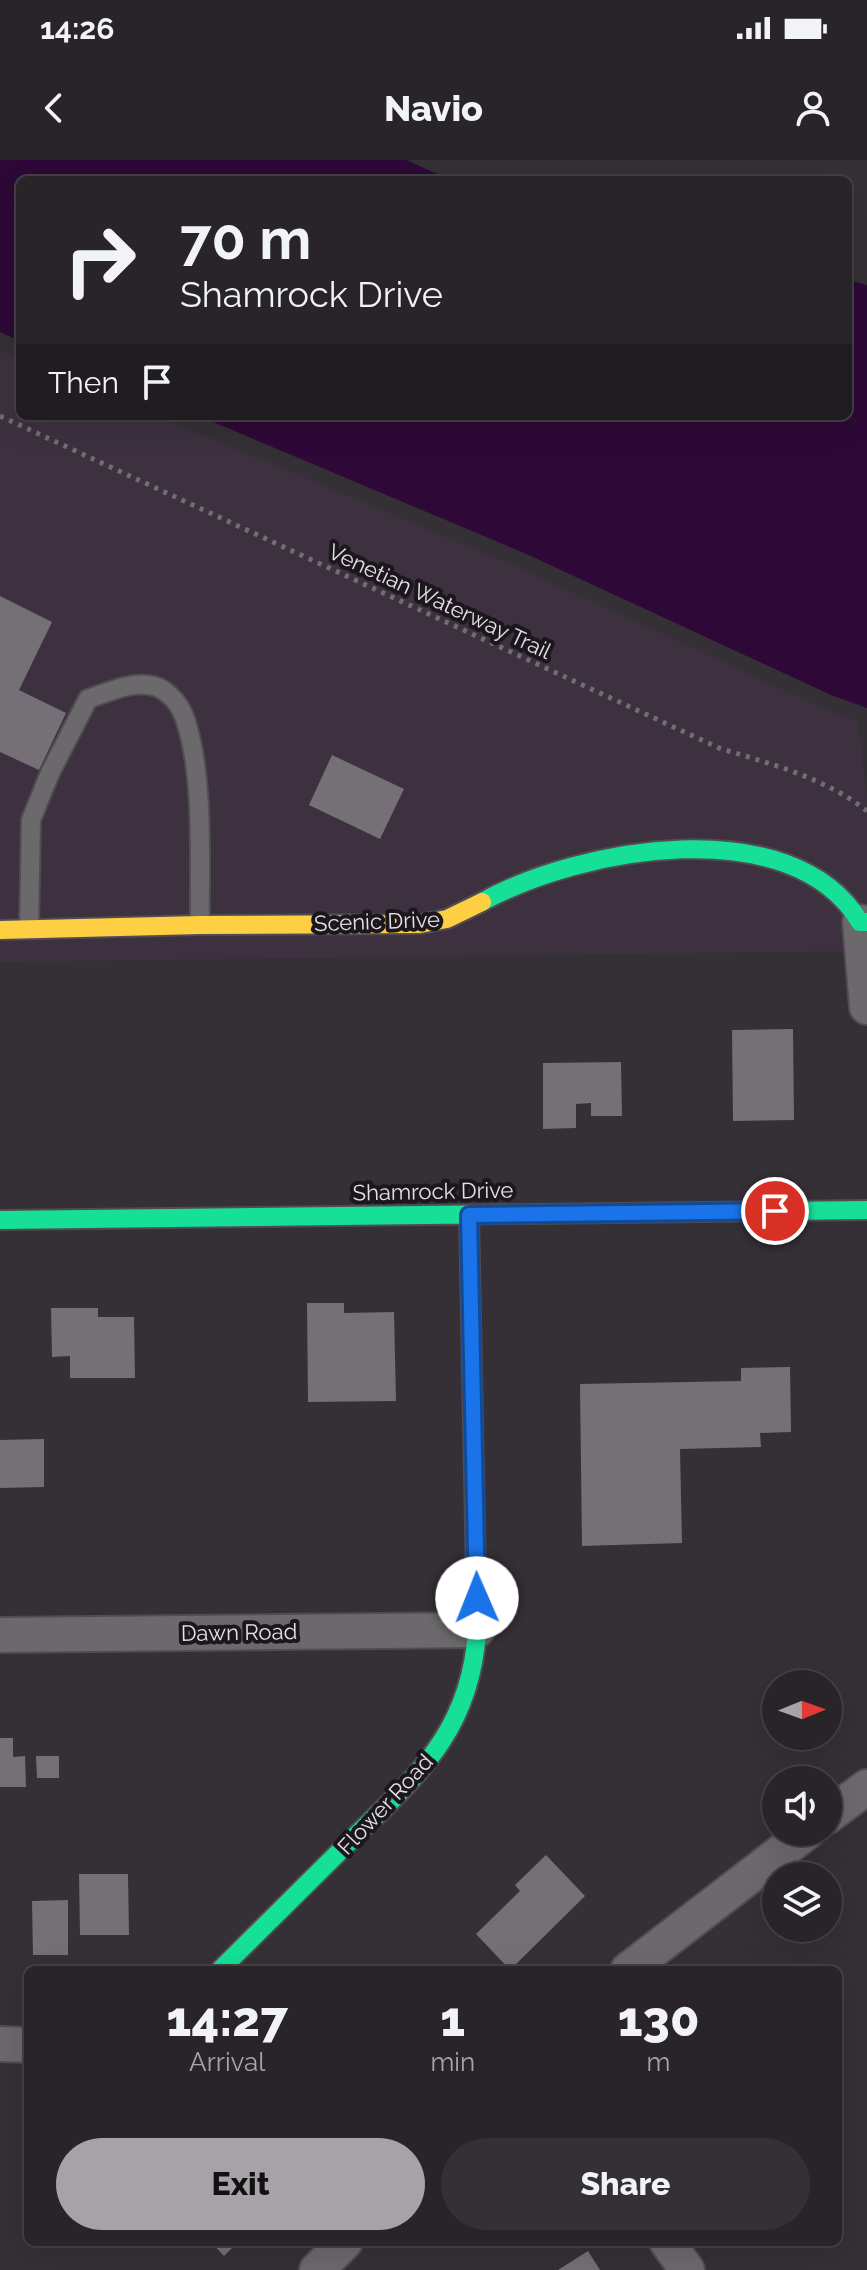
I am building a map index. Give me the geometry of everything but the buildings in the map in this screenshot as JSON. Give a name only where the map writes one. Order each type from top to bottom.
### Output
[{"type":"street","name":"Scenic Drive","points":[[0,930],[420,924],[448,919],[497,893],[573,867],[657,851],[700,848],[774,857],[812,873],[845,899],[864,922],[867,1007]]},
{"type":"street","name":"Shamrock Drive","points":[[0,1220],[867,1210]]},
{"type":"street","name":"Flower Road","points":[[224,1966],[424,1768],[464,1700],[474,1668],[477,1630],[469,1215]]},
{"type":"street","name":"Dawn Road","points":[[0,1635],[477,1630]]},
{"type":"street","points":[[842,1806],[867,1787]]},
{"type":"street","points":[[633,1966],[789,1846]]},
{"type":"street","points":[[0,2044],[24,2045]]},
{"type":"street","points":[[317,2270],[341,2246]]},
{"type":"street","points":[[670,2246],[687,2270]]},
{"type":"lane","points":[[29,929],[31,820],[50,773],[88,699],[149,684],[172,696],[183,715],[197,782],[200,925]]},
{"type":"path","name":"Venetian Waterway Trail","points":[[0,416],[719,748],[800,773],[867,811]]},
{"type":"shaded area","points":[[0,160],[406,160],[442,176],[16,176],[16,339],[0,332]]},
{"type":"shaded area","points":[[852,281],[867,285],[867,708],[831,695],[524,553],[208,420],[852,420]]},
{"type":"shaded area","points":[[0,350],[16,356],[16,420],[168,420],[517,567],[858,722],[867,797],[867,951],[0,962]]},
{"type":"traffic: fast","points":[[482,902],[523,883],[572,866],[626,855],[682,849],[736,852],[786,864],[828,886],[860,922],[867,922]]},
{"type":"traffic: fast","points":[[0,1220],[867,1210]]},
{"type":"traffic: fast","points":[[224,1966],[414,1777],[434,1753],[463,1699],[472,1667],[477,1630],[469,1215]]},
{"type":"traffic: slow","points":[[0,930],[420,924],[447,919],[482,902]]},
{"type":"route","points":[[477,1598],[469,1215],[775,1211]]}]
